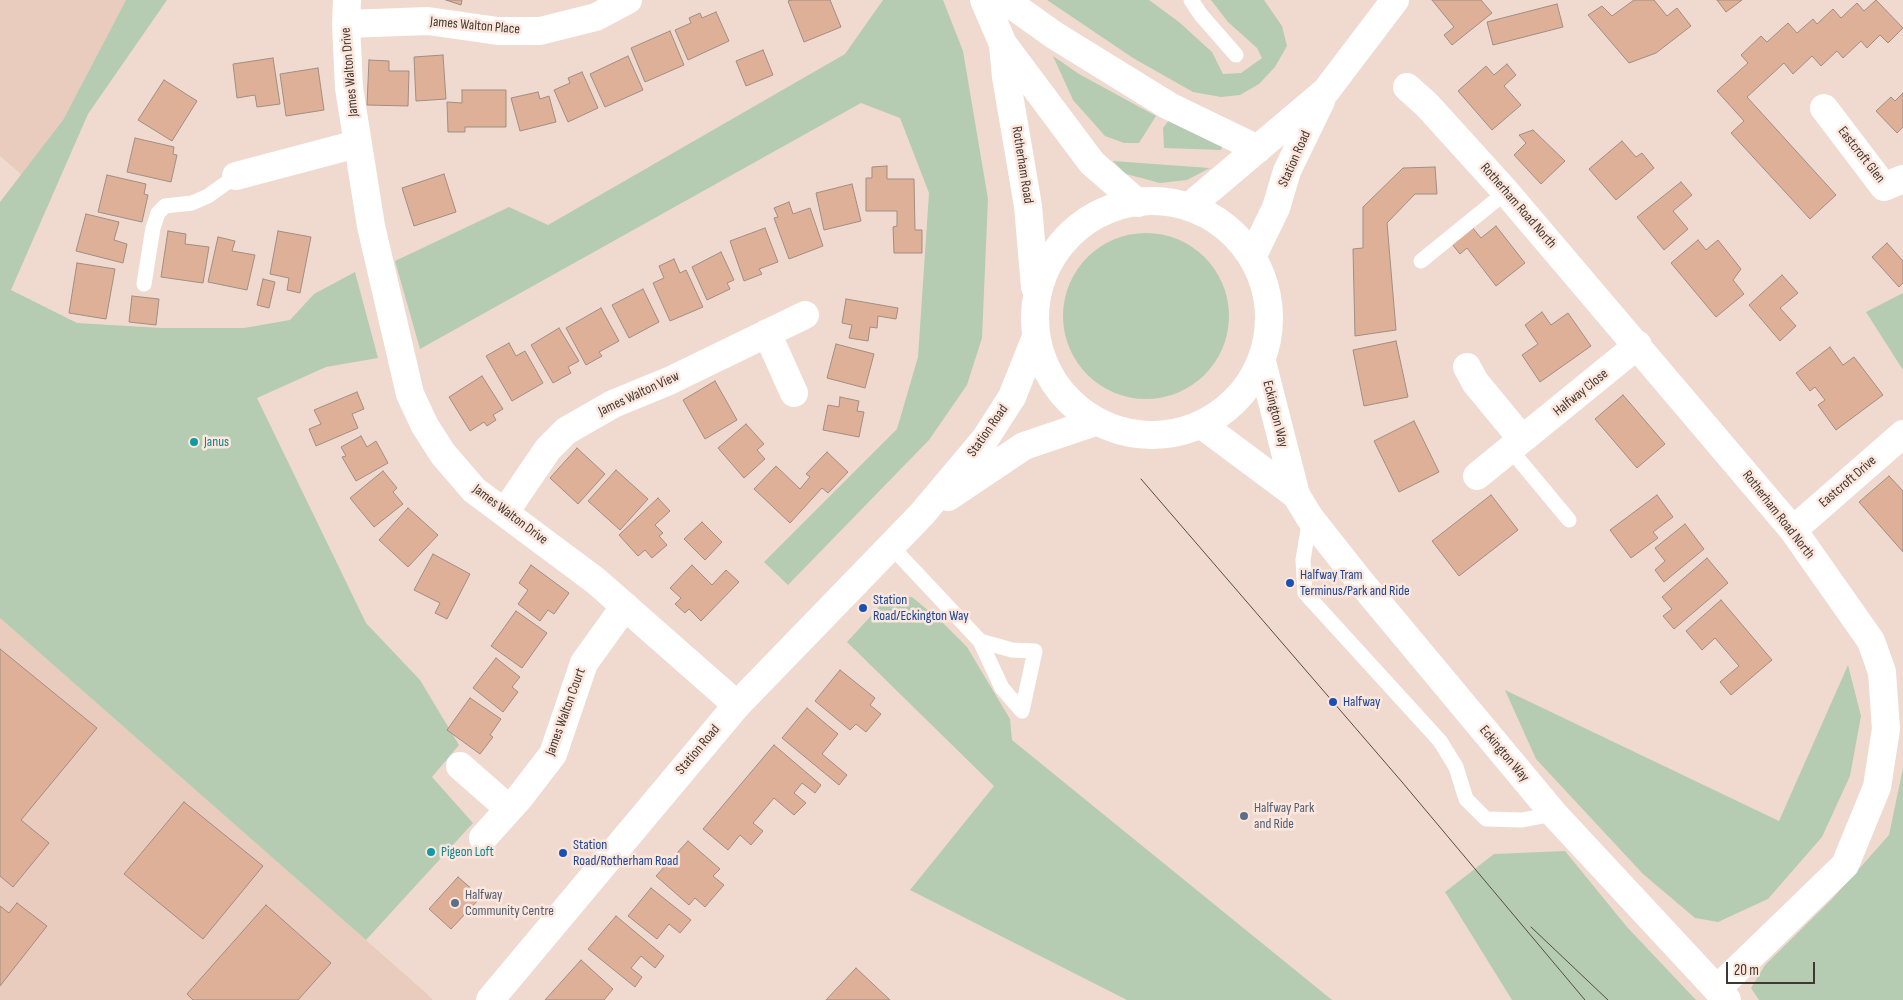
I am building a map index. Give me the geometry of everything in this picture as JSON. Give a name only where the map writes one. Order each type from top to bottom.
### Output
[{"type":"main road","name":"James Walton Place","points":[[346,12],[498,31],[540,31],[596,17],[628,0]]},
{"type":"main road","name":"Rotherham Road","points":[[984,0],[1003,44],[1092,163],[1138,203]]},
{"type":"main road","points":[[1005,0],[1054,35],[1169,106],[1258,149]]},
{"type":"main road","name":"Station Road","points":[[1253,255],[1276,208],[1287,171],[1326,91],[1395,0]]},
{"type":"main road","name":"James Walton Drive","points":[[346,12],[349,88],[371,226],[410,394],[426,426],[443,454],[474,490],[625,606],[737,705]]},
{"type":"main road","name":"Rotherham Road","points":[[1003,44],[1006,77],[1028,206],[1035,287]]},
{"type":"main road","name":"Rotherham Road North","points":[[1407,87],[1427,105],[1506,192],[1638,345],[1793,530],[1871,642],[1882,672],[1886,729],[1878,788],[1845,865],[1722,995]]},
{"type":"main road","name":"Station Road","points":[[1190,206],[1326,91]]},
{"type":"main road","name":"Eastcroft Glen","points":[[1824,108],[1884,187],[1903,179]]},
{"type":"main road","points":[[236,176],[357,144]]},
{"type":"main road","name":"Eckington Way","points":[[1161,200],[1190,206],[1223,223],[1253,255],[1267,288],[1268,342],[1262,362],[1238,400],[1202,426],[1164,436],[1139,436],[1095,422],[1070,403],[1053,383],[1041,358],[1033,313],[1035,287],[1055,252],[1081,227],[1106,211],[1138,203],[1161,200]]},
{"type":"main road","name":"James Walton View","points":[[504,512],[548,449],[566,431],[613,404],[669,381],[805,315]]},
{"type":"main road","points":[[767,333],[794,393]]},
{"type":"main road","name":"Station Road","points":[[490,1000],[737,705],[922,514],[991,431],[1012,397],[1036,336]]},
{"type":"main road","name":"Halfway Close","points":[[1477,476],[1638,345]]},
{"type":"main road","name":"Eckington Way","points":[[1262,362],[1296,495],[1310,518],[1359,580],[1554,814],[1722,995]]},
{"type":"main road","points":[[1467,367],[1516,444]]},
{"type":"main road","name":"Station Road","points":[[922,514],[1024,446],[1095,422]]},
{"type":"main road","name":"Eckington Way","points":[[1202,426],[1296,495]]},
{"type":"main road","name":"Eastcroft Drive","points":[[1793,530],[1903,434]]},
{"type":"main road","name":"James Walton Court","points":[[482,838],[509,809],[553,754],[584,663],[604,632],[625,606]]},
{"type":"main road","points":[[460,766],[509,809]]},
{"type":"lane","points":[[1191,0],[1201,15],[1236,55]]},
{"type":"lane","points":[[144,284],[153,228],[158,212],[166,206],[192,203],[208,196],[236,176]]},
{"type":"lane","points":[[1421,261],[1506,192]]},
{"type":"lane","points":[[1516,444],[1569,520]]},
{"type":"lane","points":[[1310,518],[1302,560],[1305,593],[1440,742],[1456,767],[1466,800],[1486,819],[1522,820],[1554,814]]},
{"type":"lane","points":[[890,546],[980,641],[1002,688],[1022,711],[1035,651],[1012,650],[980,641]]},
{"type":"shaded area","points":[[0,0],[126,0],[63,120],[22,175],[0,156]]},
{"type":"shaded area","points":[[0,618],[425,992],[433,1000],[0,1000]]},
{"type":"green space","points":[[126,0],[167,0],[88,114],[11,290],[77,323],[162,328],[244,328],[290,320],[314,294],[355,272],[378,358],[326,367],[257,398],[366,623],[420,680],[459,745],[432,777],[473,823],[366,940],[0,618],[0,202],[63,120]]},
{"type":"green space","points":[[883,0],[943,0],[963,51],[988,199],[982,338],[967,385],[929,440],[788,585],[764,562],[897,429],[918,357],[929,193],[900,118],[861,103],[420,349],[395,261],[509,207],[548,225],[845,54]]},
{"type":"green space","points":[[1047,0],[1149,0],[1179,22],[1212,52],[1223,74],[1241,73],[1262,58],[1257,48],[1228,22],[1211,0],[1264,0],[1282,26],[1287,46],[1275,67],[1259,84],[1240,95],[1221,97],[1193,92],[1133,58]]},
{"type":"green space","points":[[1053,56],[1079,74],[1156,116],[1139,143],[1124,143],[1105,136],[1073,100]]},
{"type":"green space","points":[[1169,120],[1223,145],[1221,150],[1164,148],[1163,128]]},
{"type":"green space","points":[[1113,161],[1210,168],[1187,180],[1160,183],[1126,174]]},
{"type":"green space","points":[[1146,233],[1170,237],[1185,243],[1210,264],[1219,277],[1225,292],[1229,316],[1225,340],[1219,355],[1198,380],[1185,389],[1170,395],[1146,399],[1122,395],[1107,389],[1082,368],[1073,355],[1067,340],[1063,316],[1067,292],[1073,277],[1094,252],[1107,243],[1122,237]]},
{"type":"green space","points":[[1903,293],[1903,370],[1866,312]]},
{"type":"green space","points":[[890,595],[912,597],[941,621],[967,647],[1010,719],[1012,740],[1332,1000],[1127,1000],[910,890],[994,786],[847,642]]},
{"type":"green space","points":[[1848,665],[1861,716],[1850,776],[1822,837],[1768,899],[1718,922],[1695,918],[1643,874],[1536,759],[1505,690],[1779,821]]},
{"type":"green space","points":[[1903,768],[1903,1000],[1759,1000],[1751,988],[1765,965],[1832,899],[1889,835]]},
{"type":"green space","points":[[1565,851],[1627,927],[1696,1000],[1512,1000],[1445,892],[1494,854]]},
{"type":"building","points":[[446,0],[462,0],[461,5]]},
{"type":"building","points":[[830,0],[841,27],[804,42],[788,1]]},
{"type":"building","points":[[1432,0],[1481,0],[1492,13],[1452,45],[1444,35],[1454,27]]},
{"type":"building","points":[[1634,0],[1654,0],[1667,16],[1677,8],[1691,26],[1656,53],[1629,63],[1588,15],[1602,6],[1612,16]]},
{"type":"building","points":[[1717,0],[1742,0],[1726,12]]},
{"type":"building","points":[[1876,0],[1903,28],[1888,43],[1880,35],[1867,48],[1861,41],[1843,58],[1837,51],[1821,66],[1812,56],[1793,74],[1784,63],[1747,97],[1836,195],[1810,219],[1731,133],[1744,121],[1717,91],[1748,63],[1741,55],[1761,36],[1767,42],[1788,23],[1797,33],[1813,19],[1817,24],[1833,9],[1841,18],[1857,3],[1864,11]]},
{"type":"building","points":[[1557,4],[1563,27],[1493,45],[1487,22]]},
{"type":"building","points":[[716,12],[729,41],[688,60],[675,30],[691,23],[689,18],[700,13],[702,18]]},
{"type":"building","points":[[670,31],[684,65],[645,82],[631,48]]},
{"type":"building","points":[[763,50],[773,75],[746,86],[736,61]]},
{"type":"building","points":[[443,55],[446,99],[416,101],[414,57]]},
{"type":"building","points":[[628,56],[643,90],[605,107],[590,74]]},
{"type":"building","points":[[273,58],[280,104],[257,107],[255,95],[237,98],[233,64]]},
{"type":"building","points":[[369,60],[389,61],[389,71],[409,71],[408,106],[367,105]]},
{"type":"building","points":[[1507,64],[1516,75],[1504,86],[1521,105],[1492,130],[1458,91],[1486,66],[1494,75]]},
{"type":"building","points":[[318,68],[324,110],[286,116],[280,74]]},
{"type":"building","points":[[582,72],[598,108],[568,122],[554,90],[570,83],[568,78]]},
{"type":"building","points":[[164,80],[197,101],[172,141],[138,120]]},
{"type":"building","points":[[462,90],[506,90],[506,127],[465,127],[465,132],[448,132],[447,102],[462,103]]},
{"type":"building","points":[[538,92],[540,99],[549,96],[556,122],[520,131],[511,98]]},
{"type":"building","points":[[1903,93],[1903,127],[1897,133],[1876,111],[1891,97],[1895,101]]},
{"type":"building","points":[[1533,130],[1565,161],[1541,184],[1514,155],[1526,143],[1519,135]]},
{"type":"building","points":[[135,138],[174,147],[173,154],[177,155],[171,182],[127,172]]},
{"type":"building","points":[[1622,141],[1636,157],[1642,153],[1654,168],[1616,200],[1589,169]]},
{"type":"building","points":[[887,166],[887,179],[914,179],[915,230],[922,230],[922,253],[894,253],[893,227],[897,226],[897,211],[866,211],[866,178],[872,178],[872,167]]},
{"type":"building","points":[[1435,167],[1437,194],[1415,194],[1387,223],[1396,330],[1355,336],[1353,249],[1363,248],[1363,207],[1403,168]]},
{"type":"building","points":[[444,174],[456,212],[414,226],[402,188]]},
{"type":"building","points":[[107,175],[146,184],[144,194],[148,195],[142,222],[98,212]]},
{"type":"building","points":[[1681,182],[1692,195],[1673,211],[1688,229],[1664,250],[1637,217]]},
{"type":"building","points":[[852,184],[861,221],[824,230],[816,193]]},
{"type":"building","points":[[789,202],[793,214],[810,208],[823,246],[789,259],[774,218],[778,217],[774,208]]},
{"type":"building","points":[[86,214],[119,222],[114,240],[127,244],[123,263],[76,251]]},
{"type":"building","points":[[1496,226],[1525,263],[1496,286],[1467,248],[1460,254],[1452,244],[1472,227],[1481,238]]},
{"type":"building","points":[[765,228],[778,262],[759,269],[762,274],[744,281],[730,241]]},
{"type":"building","points":[[168,231],[186,234],[185,244],[209,247],[203,283],[161,277]]},
{"type":"building","points":[[278,231],[311,237],[300,293],[287,290],[289,278],[270,274]]},
{"type":"building","points":[[218,237],[235,241],[232,251],[255,255],[247,290],[208,282]]},
{"type":"building","points":[[1698,240],[1706,250],[1718,240],[1741,269],[1733,280],[1744,294],[1716,317],[1671,263]]},
{"type":"building","points":[[1887,243],[1903,261],[1903,283],[1899,287],[1872,257]]},
{"type":"building","points":[[721,252],[734,280],[727,283],[730,289],[707,300],[692,267]]},
{"type":"building","points":[[674,259],[680,273],[686,270],[703,307],[670,321],[653,283],[664,278],[659,266]]},
{"type":"building","points":[[77,263],[115,269],[106,319],[69,313]]},
{"type":"building","points":[[1782,275],[1798,293],[1780,308],[1796,326],[1780,341],[1749,305]]},
{"type":"building","points":[[263,279],[275,282],[269,308],[257,305]]},
{"type":"building","points":[[643,289],[659,322],[629,338],[612,305]]},
{"type":"building","points":[[132,296],[159,299],[156,325],[129,322]]},
{"type":"building","points":[[846,299],[898,308],[896,319],[878,316],[877,328],[870,327],[868,341],[849,338],[852,325],[842,323]]},
{"type":"building","points":[[601,308],[619,341],[599,352],[602,356],[586,365],[566,328]]},
{"type":"building","points":[[1542,312],[1551,325],[1568,313],[1591,346],[1540,382],[1522,355],[1538,344],[1525,325]]},
{"type":"building","points":[[559,328],[579,361],[568,367],[571,373],[553,383],[531,345]]},
{"type":"building","points":[[1396,341],[1408,397],[1364,406],[1353,350]]},
{"type":"building","points":[[509,343],[516,356],[525,351],[543,383],[512,401],[486,356]]},
{"type":"building","points":[[836,344],[874,354],[865,388],[827,378]]},
{"type":"building","points":[[1830,347],[1843,365],[1854,357],[1883,395],[1836,430],[1818,405],[1825,400],[1815,387],[1810,391],[1796,373]]},
{"type":"building","points":[[482,376],[503,409],[493,415],[496,420],[487,426],[484,422],[470,431],[449,397]]},
{"type":"building","points":[[715,381],[737,420],[705,439],[683,400]]},
{"type":"building","points":[[357,392],[364,409],[352,414],[358,428],[316,446],[309,429],[321,424],[314,410]]},
{"type":"building","points":[[1623,395],[1665,444],[1637,468],[1595,419]]},
{"type":"building","points":[[840,397],[859,401],[857,411],[864,412],[859,437],[823,430],[828,405],[839,407]]},
{"type":"building","points":[[1414,421],[1439,472],[1399,492],[1374,441]]},
{"type":"building","points":[[746,424],[764,444],[757,450],[765,459],[744,478],[718,448]]},
{"type":"building","points":[[361,436],[367,447],[376,441],[388,463],[356,481],[342,457],[346,456],[341,447]]},
{"type":"building","points":[[577,448],[605,474],[578,504],[550,478]]},
{"type":"building","points":[[827,452],[848,472],[828,493],[822,488],[790,523],[754,489],[776,466],[800,489],[810,477],[806,474]]},
{"type":"building","points":[[616,470],[648,499],[620,530],[588,501]]},
{"type":"building","points":[[383,471],[397,488],[393,492],[403,504],[374,527],[350,498]]},
{"type":"building","points":[[1889,476],[1903,491],[1903,552],[1859,502]]},
{"type":"building","points":[[1491,495],[1518,530],[1459,576],[1432,541]]},
{"type":"building","points":[[1657,495],[1673,517],[1653,532],[1658,538],[1631,558],[1610,530]]},
{"type":"building","points":[[658,498],[670,511],[655,525],[663,533],[659,536],[667,545],[652,558],[645,550],[638,556],[619,535]]},
{"type":"building","points":[[408,508],[438,535],[408,567],[379,540]]},
{"type":"building","points":[[702,522],[722,542],[705,560],[684,539]]},
{"type":"building","points":[[1685,524],[1704,549],[1664,582],[1655,570],[1665,561],[1655,548]]},
{"type":"building","points":[[433,554],[470,574],[447,619],[435,613],[440,603],[414,590]]},
{"type":"building","points":[[1707,558],[1728,583],[1674,629],[1663,616],[1672,609],[1662,597]]},
{"type":"building","points":[[531,565],[569,593],[554,614],[548,610],[540,621],[518,604],[528,590],[519,583]]},
{"type":"building","points":[[692,565],[712,585],[726,570],[739,582],[701,621],[689,609],[685,613],[675,604],[681,598],[670,588]]},
{"type":"building","points":[[1721,600],[1772,660],[1731,695],[1720,682],[1739,666],[1715,638],[1702,650],[1686,631]]},
{"type":"building","points":[[516,611],[547,633],[522,668],[491,646]]},
{"type":"building","points":[[0,649],[97,728],[21,820],[49,843],[13,887],[0,876]]},
{"type":"building","points":[[496,658],[520,677],[512,687],[518,692],[503,712],[473,688]]},
{"type":"building","points":[[840,670],[875,698],[870,705],[881,714],[866,732],[856,724],[850,730],[815,701]]},
{"type":"building","points":[[470,698],[501,719],[490,735],[493,737],[480,754],[447,730]]},
{"type":"building","points":[[807,708],[838,734],[822,754],[847,775],[839,785],[782,738]]},
{"type":"building","points":[[774,745],[821,785],[815,793],[802,783],[794,793],[806,803],[794,815],[774,798],[753,823],[763,831],[751,845],[740,835],[728,850],[703,829]]},
{"type":"building","points":[[184,802],[263,866],[203,939],[124,874]]},
{"type":"building","points":[[688,841],[720,869],[713,876],[724,885],[705,907],[695,898],[689,905],[656,876]]},
{"type":"building","name":"Halfway Community Centre","points":[[458,877],[481,897],[451,929],[429,909]]},
{"type":"building","points":[[651,888],[691,920],[680,933],[669,924],[657,939],[628,916]]},
{"type":"building","points":[[17,903],[47,926],[0,986],[0,906],[9,913]]},
{"type":"building","points":[[266,905],[331,963],[298,1000],[193,1000],[187,994]]},
{"type":"building","points":[[616,916],[664,956],[655,968],[641,956],[631,968],[642,977],[635,987],[588,949]]},
{"type":"building","points":[[581,960],[613,989],[604,1000],[545,1000]]},
{"type":"building","points":[[856,968],[890,1000],[826,1000]]},
{"type":"tram line","points":[[1141,479],[1402,782],[1585,1000]]},
{"type":"tram line","points":[[1531,927],[1608,1000]]},
{"type":"place","name":"Janus","points":[[194,442]]},
{"type":"place","name":"Halfway Tram Terminus/Park and Ride","points":[[1290,583]]},
{"type":"place","name":"Station Road/Eckington Way","points":[[863,608]]},
{"type":"place","name":"Halfway","points":[[1333,702]]},
{"type":"place","name":"Halfway Park and Ride","points":[[1244,816]]},
{"type":"place","name":"Pigeon Loft","points":[[431,852]]},
{"type":"place","name":"Station Road/Rotherham Road","points":[[563,853]]},
{"type":"place","name":"Halfway Community Centre","points":[[455,903]]}]
